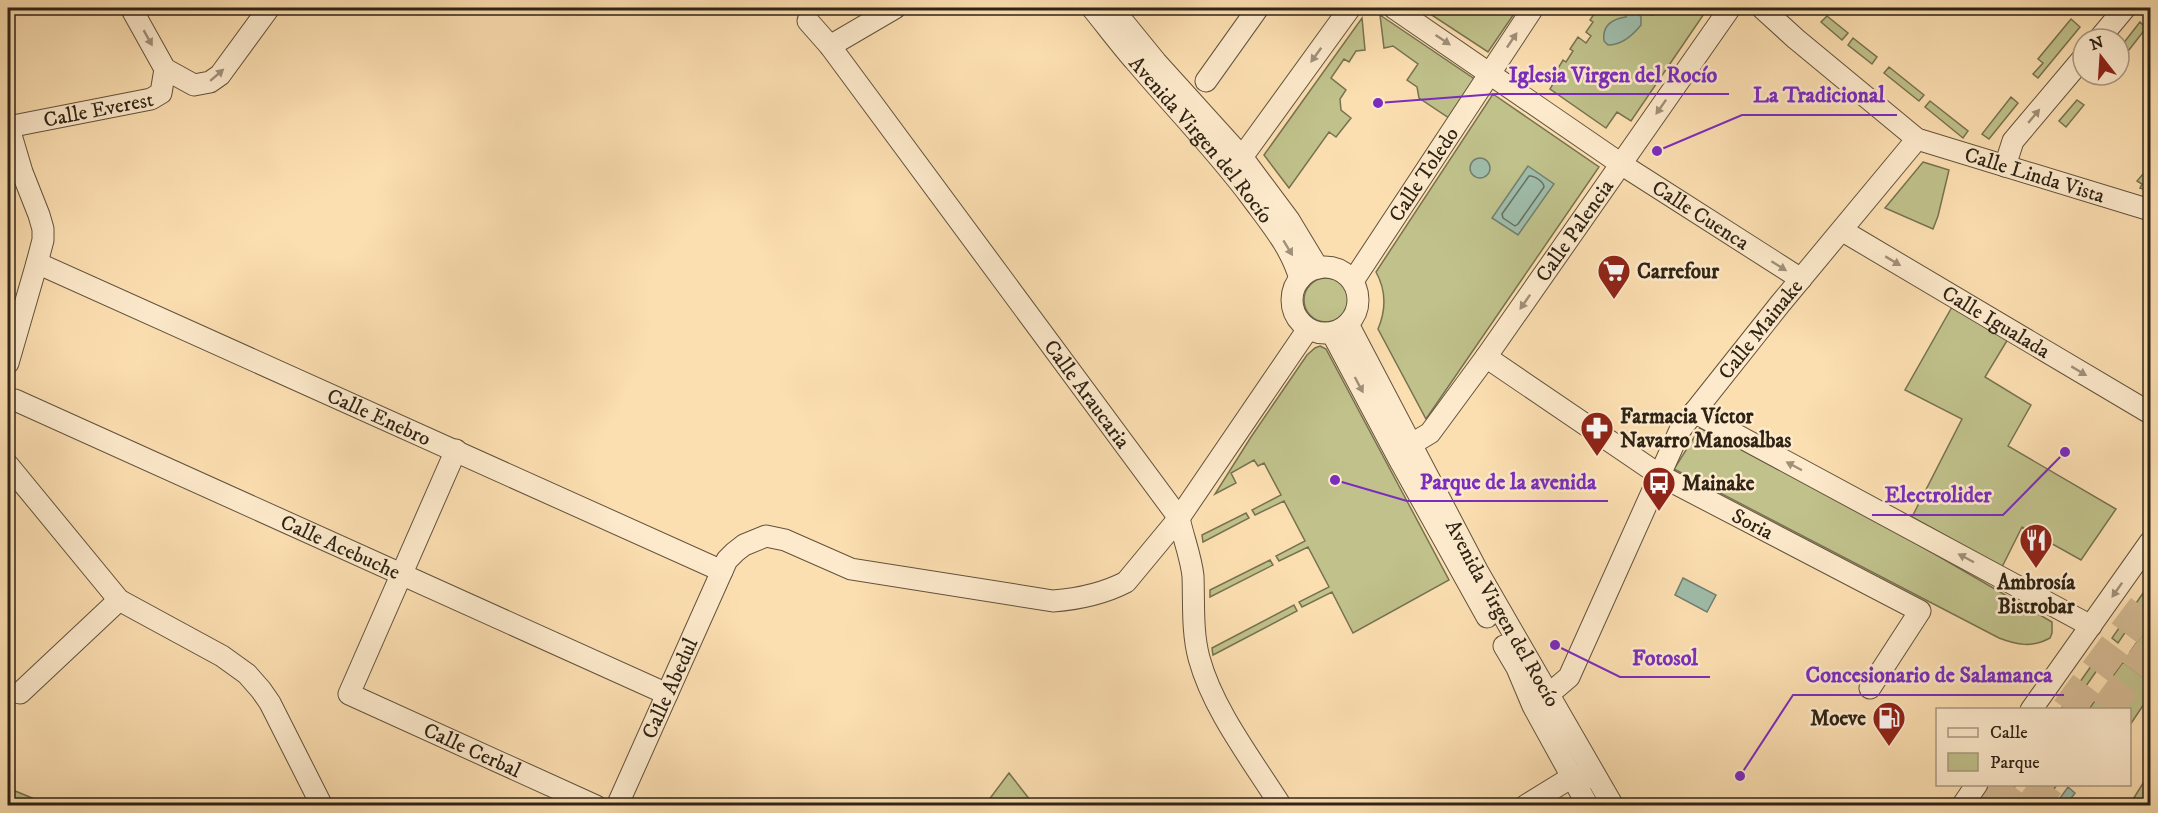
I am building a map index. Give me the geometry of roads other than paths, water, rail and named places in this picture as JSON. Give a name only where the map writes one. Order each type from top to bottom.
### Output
[{"type":"street","points":[[131,8],[165,69]]},
{"type":"street","name":"Calle Everest","points":[[8,126],[151,99],[161,93],[165,69],[194,85],[210,82],[227,65],[269,8]]},
{"type":"street","points":[[830,46],[895,8]]},
{"type":"street","name":"Avenida Virgen del Rocío","points":[[1092,8],[1134,60],[1232,171],[1282,239],[1295,260],[1300,279]]},
{"type":"street","name":"Avenida Virgen del Rocío","points":[[1112,8],[1156,62],[1242,157],[1289,220],[1318,268]]},
{"type":"street","points":[[1206,81],[1258,8]]},
{"type":"street","points":[[1242,157],[1350,8]]},
{"type":"street","name":"Calle Cuenca","points":[[1394,8],[1491,72],[1621,164],[1801,279]]},
{"type":"street","name":"Calle Toledo","points":[[1353,281],[1533,8]]},
{"type":"street","name":"Calle Palencia","points":[[1410,445],[1430,433],[1486,357],[1730,8]]},
{"type":"street","points":[[1762,8],[1917,139]]},
{"type":"street","points":[[2109,27],[2125,8]]},
{"type":"street","name":"Calle Araucaria","points":[[808,21],[830,46],[1179,518],[1192,573],[1198,656],[1206,683],[1222,713],[1281,806]]},
{"type":"street","points":[[2006,166],[2013,141],[2071,72]]},
{"type":"street","points":[[8,126],[43,229],[43,240],[37,263],[8,363]]},
{"type":"street","name":"Calle Linda Vista","points":[[1917,139],[2151,210]]},
{"type":"street","name":"Calle Mainake","points":[[1549,694],[1569,677],[1661,477],[1680,430],[1917,139]]},
{"type":"street","name":"Calle Igualada","points":[[1843,231],[2151,413]]},
{"type":"street","name":"Calle Enebro","points":[[37,263],[722,571]]},
{"type":"street","points":[[1318,268],[1338,269],[1353,281],[1358,294],[1358,307],[1340,329],[1319,333],[1308,328],[1296,317],[1292,302],[1295,286],[1300,279],[1311,270],[1318,268]]},
{"type":"street","points":[[698,560],[712,556],[738,536],[754,533],[785,540],[851,569],[1053,600],[1086,597],[1115,588],[1126,582],[1179,518],[1308,328]]},
{"type":"street","name":"Avenida Virgen del Rocío","points":[[1340,329],[1410,445],[1478,572],[1613,806]]},
{"type":"street","name":"Avenida Virgen del Rocío","points":[[1340,329],[1466,581],[1517,668],[1533,706],[1586,806]]},
{"type":"street","name":"Soria","points":[[1486,357],[1661,477],[1920,611],[1870,688]]},
{"type":"street","name":"Calle Acebuche","points":[[15,400],[667,694]]},
{"type":"street","points":[[1694,411],[2091,626]]},
{"type":"street","points":[[402,575],[456,450]]},
{"type":"street","points":[[8,465],[119,600],[222,657],[247,674],[270,703],[322,806]]},
{"type":"street","name":"Calle Abedul","points":[[617,806],[727,560],[744,545],[766,536]]},
{"type":"street","points":[[2032,708],[2151,542]]},
{"type":"street","name":"Calle Cerbal","points":[[402,575],[349,694],[596,806]]},
{"type":"street","points":[[20,693],[119,600]]},
{"type":"street","points":[[1549,694],[1550,712],[1576,761],[1576,769],[1572,777]]},
{"type":"street","points":[[1546,794],[1553,772],[1554,758],[1550,738]]},
{"type":"street","points":[[1525,806],[1572,777],[1580,776],[1587,780],[1602,806]]},
{"type":"street","points":[[1962,806],[1976,786]]},
{"type":"street","points":[[1546,794],[1586,806]]},
{"type":"water","points":[[1627,8],[1636,10],[1641,17],[1641,25],[1626,39],[1608,45],[1604,41],[1606,27],[1616,19],[1626,17]]},
{"type":"water","points":[[1476,158],[1484,158],[1490,164],[1490,172],[1484,178],[1476,178],[1470,172],[1470,164]]},
{"type":"water","points":[[1528,166],[1554,184],[1518,235],[1492,218]]},
{"type":"water","points":[[1683,578],[1716,595],[1707,612],[1675,595]]},
{"type":"water","points":[[2068,787],[2075,793],[2066,805],[2055,805]]},
{"type":"tunnel","points":[[2068,708],[2150,599]]},
{"type":"tunnel","points":[[2107,708],[2150,651]]},
{"type":"tunnel","points":[[1994,806],[2009,786]]},
{"type":"tunnel","points":[[2032,806],[2047,786]]},
{"type":"place","name":"Iglesia Virgen del Rocío","points":[[1378,103]]},
{"type":"place","name":"La Tradicional","points":[[1657,151]]},
{"type":"place","name":"Carrefour","points":[[1614,300]]},
{"type":"place","name":"Electrolider","points":[[2065,452]]},
{"type":"place","name":"Farmacia Víctor Navarro Manosalbas","points":[[1597,457]]},
{"type":"place","name":"Parque de la avenida","points":[[1335,480]]},
{"type":"place","name":"Mainake","points":[[1659,512]]},
{"type":"place","name":"Ambrosía Bistrobar","points":[[2036,569]]},
{"type":"place","name":"Fotosol","points":[[1555,645]]},
{"type":"place","name":"Moeve","points":[[1889,747]]},
{"type":"place","name":"Concesionario de Salamanca","points":[[1740,776]]}]
